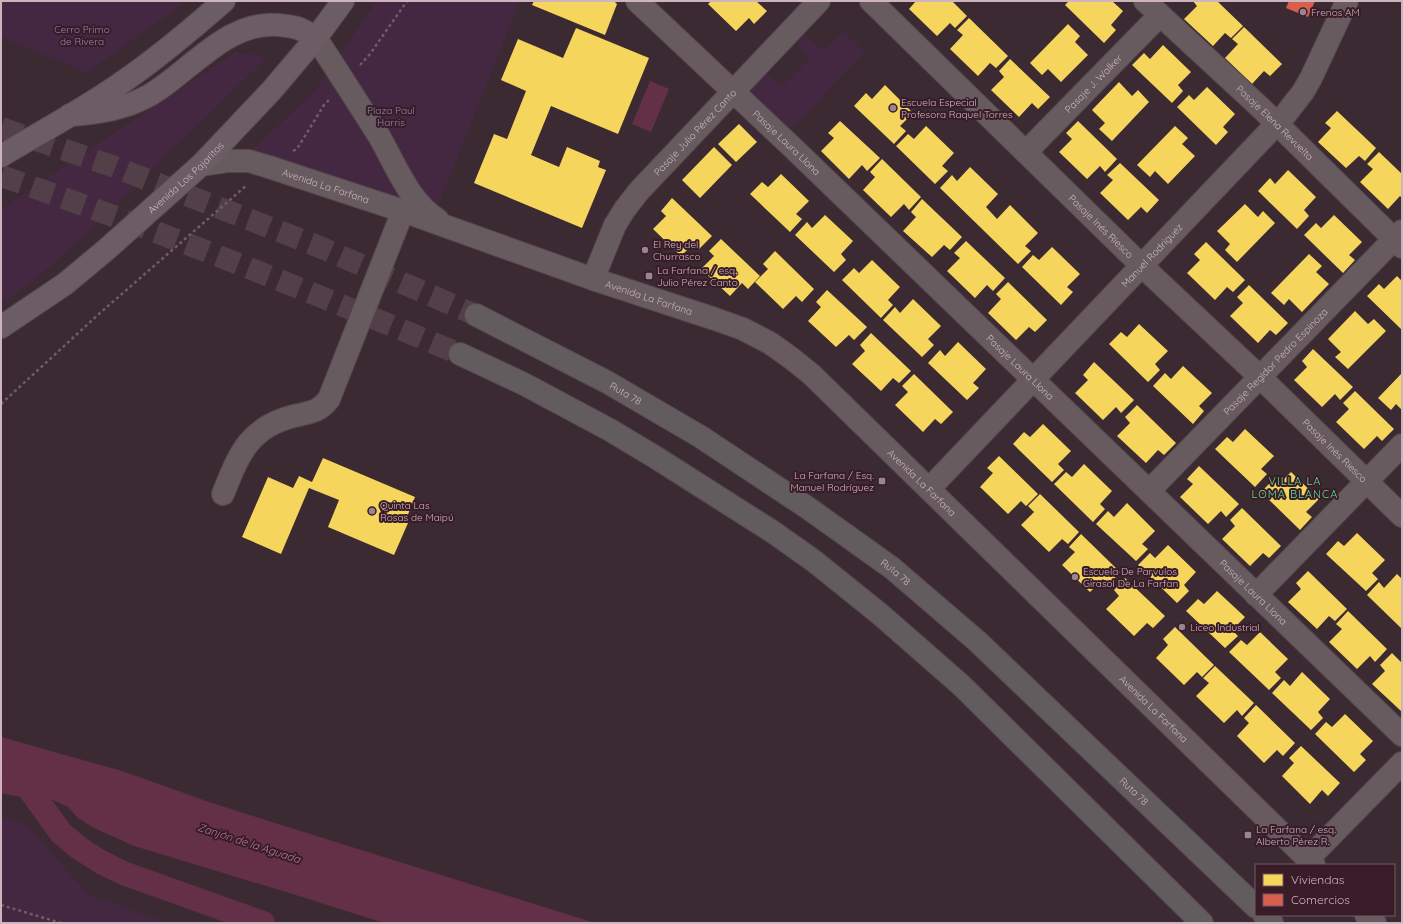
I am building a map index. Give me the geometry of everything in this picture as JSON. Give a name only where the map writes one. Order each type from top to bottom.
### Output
[{"type":"highway","name":"Ruta 78","points":[[476,315],[607,382],[694,433],[808,508],[892,568],[977,641],[1255,907]]},
{"type":"highway","points":[[460,354],[524,384],[610,430],[773,532],[814,561],[881,614],[961,685],[1202,923]]},
{"type":"main road","points":[[1,156],[97,99],[145,66],[224,1]]},
{"type":"main road","name":"Avenida Los Pajaritos","points":[[2,327],[65,284],[107,249],[201,165],[272,90],[316,38],[343,1]]},
{"type":"main road","points":[[70,114],[91,114],[111,110],[130,104],[149,95],[226,38],[250,27],[273,25],[286,26],[298,29],[316,38]]},
{"type":"street","name":"Pasaje Laura Llona","points":[[637,1],[733,91],[1402,735]]},
{"type":"street","name":"Pasaje Julio Pérez Canto","points":[[593,279],[615,225],[639,191],[819,1]]},
{"type":"street","name":"Pasaje Inés Riesco","points":[[871,1],[1142,266],[1260,377],[1402,516]]},
{"type":"street","name":"Manuel Rodríguez","points":[[929,489],[1277,124],[1294,104],[1311,78],[1347,1]]},
{"type":"street","name":"Pasaje J. Walker","points":[[1026,152],[1153,8]]},
{"type":"street","name":"Pasaje Elena Revuelta","points":[[1153,8],[1399,239]]},
{"type":"street","name":"Avenida La Farfana","points":[[316,38],[379,137],[413,196],[427,213],[449,228]]},
{"type":"street","name":"Avenida La Farfana","points":[[201,165],[228,161],[249,161],[269,167],[403,211],[593,279],[715,319],[743,329],[770,343],[811,374],[1311,862]]},
{"type":"street","points":[[223,494],[240,455],[256,434],[273,423],[295,416],[312,413],[318,410],[329,399],[403,211]]},
{"type":"street","name":"Pasaje Regidor Pedro Espinoza","points":[[1149,492],[1260,377],[1399,239]]},
{"type":"street","points":[[1256,595],[1402,445]]},
{"type":"street","points":[[1311,862],[1402,762]]},
{"type":"street","points":[[1367,916],[1375,923]]},
{"type":"path","points":[[1,404],[106,308],[227,201],[269,167],[297,149],[324,105],[370,54],[407,1]]},
{"type":"path","points":[[1,905],[61,923]]},
{"type":"green space","name":"Cerro Primo de Rivera","points":[[1,1],[184,1],[178,7],[87,73],[1,37]]},
{"type":"green space","name":"Plaza Paul Harris","points":[[377,1],[520,1],[436,211],[243,158],[314,92]]},
{"type":"green space","points":[[843,31],[865,52],[789,131],[744,88],[762,69],[781,87],[810,58],[796,44],[805,34],[824,51]]},
{"type":"green space","points":[[235,52],[268,57],[56,262],[10,298],[1,303],[1,209]]},
{"type":"green space","points":[[1,817],[25,823],[87,893],[168,923],[1,923]]},
{"type":"water","points":[[650,81],[669,89],[651,132],[632,124]]},
{"type":"water","name":"Zanjón de la Aguada","points":[[1,737],[122,771],[209,802],[595,923],[384,923],[134,846],[94,828],[78,818],[68,807],[53,800],[1,793]]},
{"type":"building: Viviendas","points":[[534,1],[614,1],[617,4],[605,35],[532,5]]},
{"type":"building: Viviendas","points":[[711,1],[756,1],[767,11],[754,24],[749,18],[736,31],[708,4]]},
{"type":"building: Viviendas","points":[[916,1],[952,1],[967,16],[955,28],[950,23],[937,36],[909,9]]},
{"type":"building: Viviendas","points":[[1069,1],[1112,1],[1123,11],[1111,25],[1116,30],[1104,43],[1065,5]]},
{"type":"building: Viviendas","points":[[1193,1],[1217,1],[1243,26],[1231,38],[1225,33],[1213,46],[1184,19],[1197,6]]},
{"type":"building: Viviendas","points":[[969,18],[1008,56],[996,68],[990,63],[978,76],[950,49],[963,35],[957,30]]},
{"type":"building: Viviendas","points":[[1068,24],[1080,36],[1075,42],[1088,55],[1061,82],[1048,69],[1042,75],[1030,63]]},
{"type":"building: Viviendas","points":[[1244,27],[1282,64],[1270,76],[1264,71],[1252,84],[1225,58],[1238,44],[1232,39]]},
{"type":"building: Viviendas","points":[[576,28],[649,58],[618,134],[551,106],[531,155],[559,167],[567,147],[600,161],[598,167],[606,170],[582,228],[474,183],[494,134],[507,139],[526,91],[501,80],[518,39],[563,58]]},
{"type":"building: Viviendas","points":[[1163,45],[1191,72],[1178,85],[1183,91],[1172,103],[1132,65],[1144,53],[1150,59]]},
{"type":"building: Viviendas","points":[[1010,59],[1050,97],[1038,109],[1032,103],[1019,117],[991,90],[1004,77],[999,71]]},
{"type":"building: Viviendas","points":[[1119,82],[1132,96],[1138,90],[1149,102],[1112,141],[1099,129],[1105,123],[1092,110]]},
{"type":"building: Viviendas","points":[[885,85],[913,113],[900,126],[906,131],[894,144],[854,106],[866,93],[872,99]]},
{"type":"building: Viviendas","points":[[1207,87],[1235,114],[1223,127],[1228,132],[1216,145],[1177,107],[1189,95],[1194,100]]},
{"type":"building: Viviendas","points":[[1337,111],[1376,148],[1365,161],[1359,156],[1346,168],[1318,142],[1331,128],[1325,123]]},
{"type":"building: Viviendas","points":[[840,121],[880,158],[867,171],[862,165],[849,179],[821,151],[834,138],[828,133]]},
{"type":"building: Viviendas","points":[[1078,121],[1117,159],[1105,172],[1100,166],[1087,179],[1059,152],[1072,139],[1066,133]]},
{"type":"building: Viviendas","points":[[739,124],[757,142],[736,162],[718,144]]},
{"type":"building: Viviendas","points":[[926,126],[954,153],[942,166],[948,171],[935,184],[896,146],[908,134],[914,139]]},
{"type":"building: Viviendas","points":[[1175,126],[1188,138],[1182,144],[1195,156],[1168,184],[1155,171],[1150,177],[1137,165]]},
{"type":"building: Viviendas","points":[[714,147],[732,165],[700,198],[682,180]]},
{"type":"building: Viviendas","points":[[1379,152],[1402,174],[1402,198],[1400,196],[1388,209],[1360,182],[1373,169],[1367,164]]},
{"type":"building: Viviendas","points":[[882,159],[921,197],[909,210],[904,204],[891,217],[863,190],[875,177],[870,172]]},
{"type":"building: Viviendas","points":[[1120,163],[1159,200],[1147,213],[1141,207],[1128,220],[1100,193],[1113,180],[1107,175]]},
{"type":"building: Viviendas","points":[[970,167],[998,194],[986,207],[997,219],[1010,205],[1038,233],[1025,246],[1031,251],[1018,264],[940,188],[952,175],[957,181]]},
{"type":"building: Viviendas","points":[[1288,170],[1316,197],[1304,210],[1309,216],[1297,229],[1258,191],[1270,178],[1275,184]]},
{"type":"building: Viviendas","points":[[781,174],[809,201],[796,214],[802,219],[790,232],[750,194],[762,182],[768,187]]},
{"type":"building: Viviendas","points":[[672,198],[712,236],[699,249],[694,243],[681,256],[653,229],[666,216],[661,211]]},
{"type":"building: Viviendas","points":[[922,199],[962,237],[950,250],[944,245],[932,257],[903,231],[916,217],[911,212]]},
{"type":"building: Viviendas","points":[[1245,204],[1258,217],[1263,211],[1275,223],[1237,262],[1225,250],[1230,244],[1217,231]]},
{"type":"building: Viviendas","points":[[825,215],[853,241],[841,254],[846,260],[834,272],[795,235],[807,222],[812,228]]},
{"type":"building: Viviendas","points":[[1334,215],[1362,242],[1349,255],[1355,260],[1343,273],[1304,235],[1316,223],[1321,228]]},
{"type":"building: Viviendas","points":[[721,239],[760,276],[748,289],[742,283],[730,296],[701,269],[714,256],[709,251]]},
{"type":"building: Viviendas","points":[[966,241],[1005,278],[993,291],[987,285],[975,298],[947,271],[960,258],[954,253]]},
{"type":"building: Viviendas","points":[[1206,242],[1245,280],[1233,292],[1227,287],[1215,300],[1187,273],[1200,260],[1194,254]]},
{"type":"building: Viviendas","points":[[1052,247],[1080,274],[1067,287],[1073,292],[1061,305],[1022,267],[1033,255],[1039,260]]},
{"type":"building: Viviendas","points":[[775,251],[814,289],[802,302],[796,296],[783,309],[755,282],[768,269],[763,264]]},
{"type":"building: Viviendas","points":[[1309,254],[1322,266],[1316,272],[1329,284],[1302,312],[1289,299],[1284,305],[1271,293]]},
{"type":"building: Viviendas","points":[[872,260],[900,287],[888,300],[893,305],[881,318],[842,280],[854,268],[859,273]]},
{"type":"building: Viviendas","points":[[1397,276],[1402,281],[1402,330],[1367,296],[1379,284],[1384,289]]},
{"type":"building: Viviendas","points":[[1008,282],[1047,320],[1035,332],[1029,327],[1016,340],[988,313],[1001,299],[996,294]]},
{"type":"building: Viviendas","points":[[1249,285],[1288,323],[1276,335],[1270,330],[1258,343],[1230,316],[1243,303],[1237,297]]},
{"type":"building: Viviendas","points":[[827,290],[867,327],[854,340],[849,335],[836,347],[808,321],[821,307],[816,302]]},
{"type":"building: Viviendas","points":[[913,299],[941,326],[928,339],[934,345],[922,357],[883,320],[895,307],[900,313]]},
{"type":"building: Viviendas","points":[[1355,311],[1368,324],[1374,319],[1386,331],[1348,369],[1335,357],[1341,352],[1328,339]]},
{"type":"building: Viviendas","points":[[1139,324],[1168,351],[1155,364],[1160,370],[1148,382],[1109,344],[1121,332],[1127,337]]},
{"type":"building: Viviendas","points":[[871,333],[911,371],[899,383],[893,378],[881,391],[852,364],[865,351],[860,345]]},
{"type":"building: Viviendas","points":[[958,342],[986,369],[973,383],[979,388],[967,400],[928,363],[940,350],[945,356]]},
{"type":"building: Viviendas","points":[[1313,349],[1353,387],[1340,400],[1335,394],[1322,407],[1294,380],[1307,367],[1302,361]]},
{"type":"building: Viviendas","points":[[1094,362],[1134,400],[1121,413],[1116,407],[1103,420],[1075,393],[1088,380],[1083,375]]},
{"type":"building: Viviendas","points":[[1183,366],[1212,393],[1199,406],[1204,411],[1193,424],[1153,386],[1165,373],[1171,379]]},
{"type":"building: Viviendas","points":[[1402,373],[1402,410],[1396,404],[1391,410],[1378,398]]},
{"type":"building: Viviendas","points":[[914,374],[953,412],[941,424],[935,419],[923,432],[895,405],[908,392],[902,386]]},
{"type":"building: Viviendas","points":[[1355,391],[1394,429],[1382,441],[1377,436],[1364,449],[1336,422],[1349,409],[1343,403]]},
{"type":"building: Viviendas","points":[[1137,405],[1176,443],[1164,455],[1158,450],[1146,463],[1117,436],[1130,423],[1125,417]]},
{"type":"building: Viviendas","points":[[1043,424],[1071,451],[1058,464],[1064,470],[1052,482],[1013,444],[1024,432],[1030,437]]},
{"type":"building: Viviendas","points":[[1245,429],[1274,456],[1261,469],[1267,474],[1255,487],[1215,449],[1227,437],[1233,442]]},
{"type":"building: Viviendas","points":[[999,456],[1038,494],[1026,506],[1021,501],[1008,514],[980,487],[993,473],[987,468]]},
{"type":"building: Viviendas","name":"Quinta Las Rosas de Maipú","points":[[323,458],[415,497],[405,522],[408,523],[394,555],[328,527],[339,500],[309,488],[281,554],[242,537],[268,477],[293,488],[299,476],[312,482]]},
{"type":"building: Viviendas","points":[[1084,464],[1112,491],[1100,504],[1105,509],[1093,522],[1054,484],[1066,472],[1072,477]]},
{"type":"building: Viviendas","points":[[1199,466],[1239,504],[1226,517],[1221,511],[1208,524],[1180,497],[1193,484],[1187,479]]},
{"type":"building: Viviendas","points":[[1291,472],[1319,499],[1306,512],[1312,517],[1300,530],[1261,492],[1273,480],[1278,485]]},
{"type":"building: Viviendas","points":[[1040,494],[1079,532],[1068,544],[1062,539],[1049,552],[1021,525],[1034,512],[1028,506]]},
{"type":"building: Viviendas","points":[[1127,503],[1155,531],[1142,544],[1148,549],[1136,561],[1096,524],[1108,511],[1114,517]]},
{"type":"building: Viviendas","points":[[1242,508],[1281,546],[1269,558],[1263,553],[1250,566],[1222,539],[1235,526],[1230,520]]},
{"type":"building: Viviendas","points":[[1357,533],[1385,560],[1372,573],[1378,579],[1366,591],[1326,554],[1338,541],[1344,546]]},
{"type":"building: Viviendas","points":[[1081,534],[1120,572],[1109,585],[1103,579],[1090,592],[1062,565],[1075,552],[1069,547]]},
{"type":"building: Viviendas","points":[[1168,545],[1196,572],[1184,585],[1189,591],[1177,603],[1138,565],[1150,553],[1155,558]]},
{"type":"building: Viviendas","points":[[1308,571],[1347,609],[1335,621],[1329,616],[1317,629],[1288,602],[1301,589],[1296,583]]},
{"type":"building: Viviendas","points":[[1397,574],[1402,579],[1402,629],[1367,595],[1379,582],[1384,588]]},
{"type":"building: Viviendas","points":[[1125,578],[1165,616],[1153,628],[1147,623],[1134,636],[1106,609],[1119,596],[1114,590]]},
{"type":"building: Viviendas","points":[[1217,591],[1245,617],[1232,630],[1238,636],[1225,648],[1186,611],[1198,599],[1204,604]]},
{"type":"building: Viviendas","points":[[1348,611],[1387,649],[1375,662],[1370,656],[1357,669],[1329,642],[1342,629],[1336,624]]},
{"type":"building: Viviendas","points":[[1175,627],[1214,665],[1202,677],[1197,672],[1184,685],[1156,658],[1168,645],[1163,639]]},
{"type":"building: Viviendas","points":[[1260,632],[1288,659],[1275,672],[1281,678],[1269,690],[1229,652],[1241,640],[1247,645]]},
{"type":"building: Viviendas","points":[[1392,653],[1402,663],[1401,711],[1372,684],[1385,671],[1380,665]]},
{"type":"building: Viviendas","points":[[1215,666],[1254,703],[1242,716],[1237,710],[1224,723],[1196,696],[1209,683],[1203,678]]},
{"type":"building: Viviendas","points":[[1302,672],[1330,699],[1318,712],[1323,718],[1311,730],[1272,693],[1284,680],[1290,686]]},
{"type":"building: Viviendas","points":[[1256,705],[1295,743],[1283,756],[1277,750],[1264,763],[1237,736],[1249,723],[1244,718]]},
{"type":"building: Viviendas","points":[[1345,714],[1373,741],[1360,754],[1366,760],[1354,772],[1315,734],[1326,722],[1332,727]]},
{"type":"building: Viviendas","points":[[1301,746],[1340,783],[1328,796],[1322,790],[1310,804],[1282,776],[1294,763],[1289,758]]},
{"type":"building: Comercios","name":"Frenos AM","points":[[1289,1],[1315,1],[1308,17],[1286,8]]},
{"type":"waterway","points":[[15,769],[61,833],[79,848],[101,862],[123,873],[263,923]]},
{"type":"tunnel","points":[[1,128],[115,167],[322,248],[476,315]]},
{"type":"tunnel","points":[[1,176],[174,239],[460,354]]},
{"type":"place","name":"Frenos AM","points":[[1303,12]]},
{"type":"place","name":"Escuela Especial Profesora Raquel Torres","points":[[893,108]]},
{"type":"place","name":"El Rey del Churrasco","points":[[645,250]]},
{"type":"place","name":"La Farfana / esq. Julio Pérez Canto","points":[[649,276]]},
{"type":"place","name":"La Farfana / Esq. Manuel Rodríguez","points":[[882,481]]},
{"type":"place","name":"Quinta Las Rosas de Maipú","points":[[372,511]]},
{"type":"place","name":"Escuela De Parvulos Girasol De La Farfan","points":[[1075,577]]},
{"type":"place","name":"Liceo Industrial","points":[[1182,627]]},
{"type":"place","name":"La Farfana / esq. Alberto Pérez R.","points":[[1248,835]]},
{"type":"district","name":"VILLA LA LOMA BLANCA","points":[[1295,487]]}]
